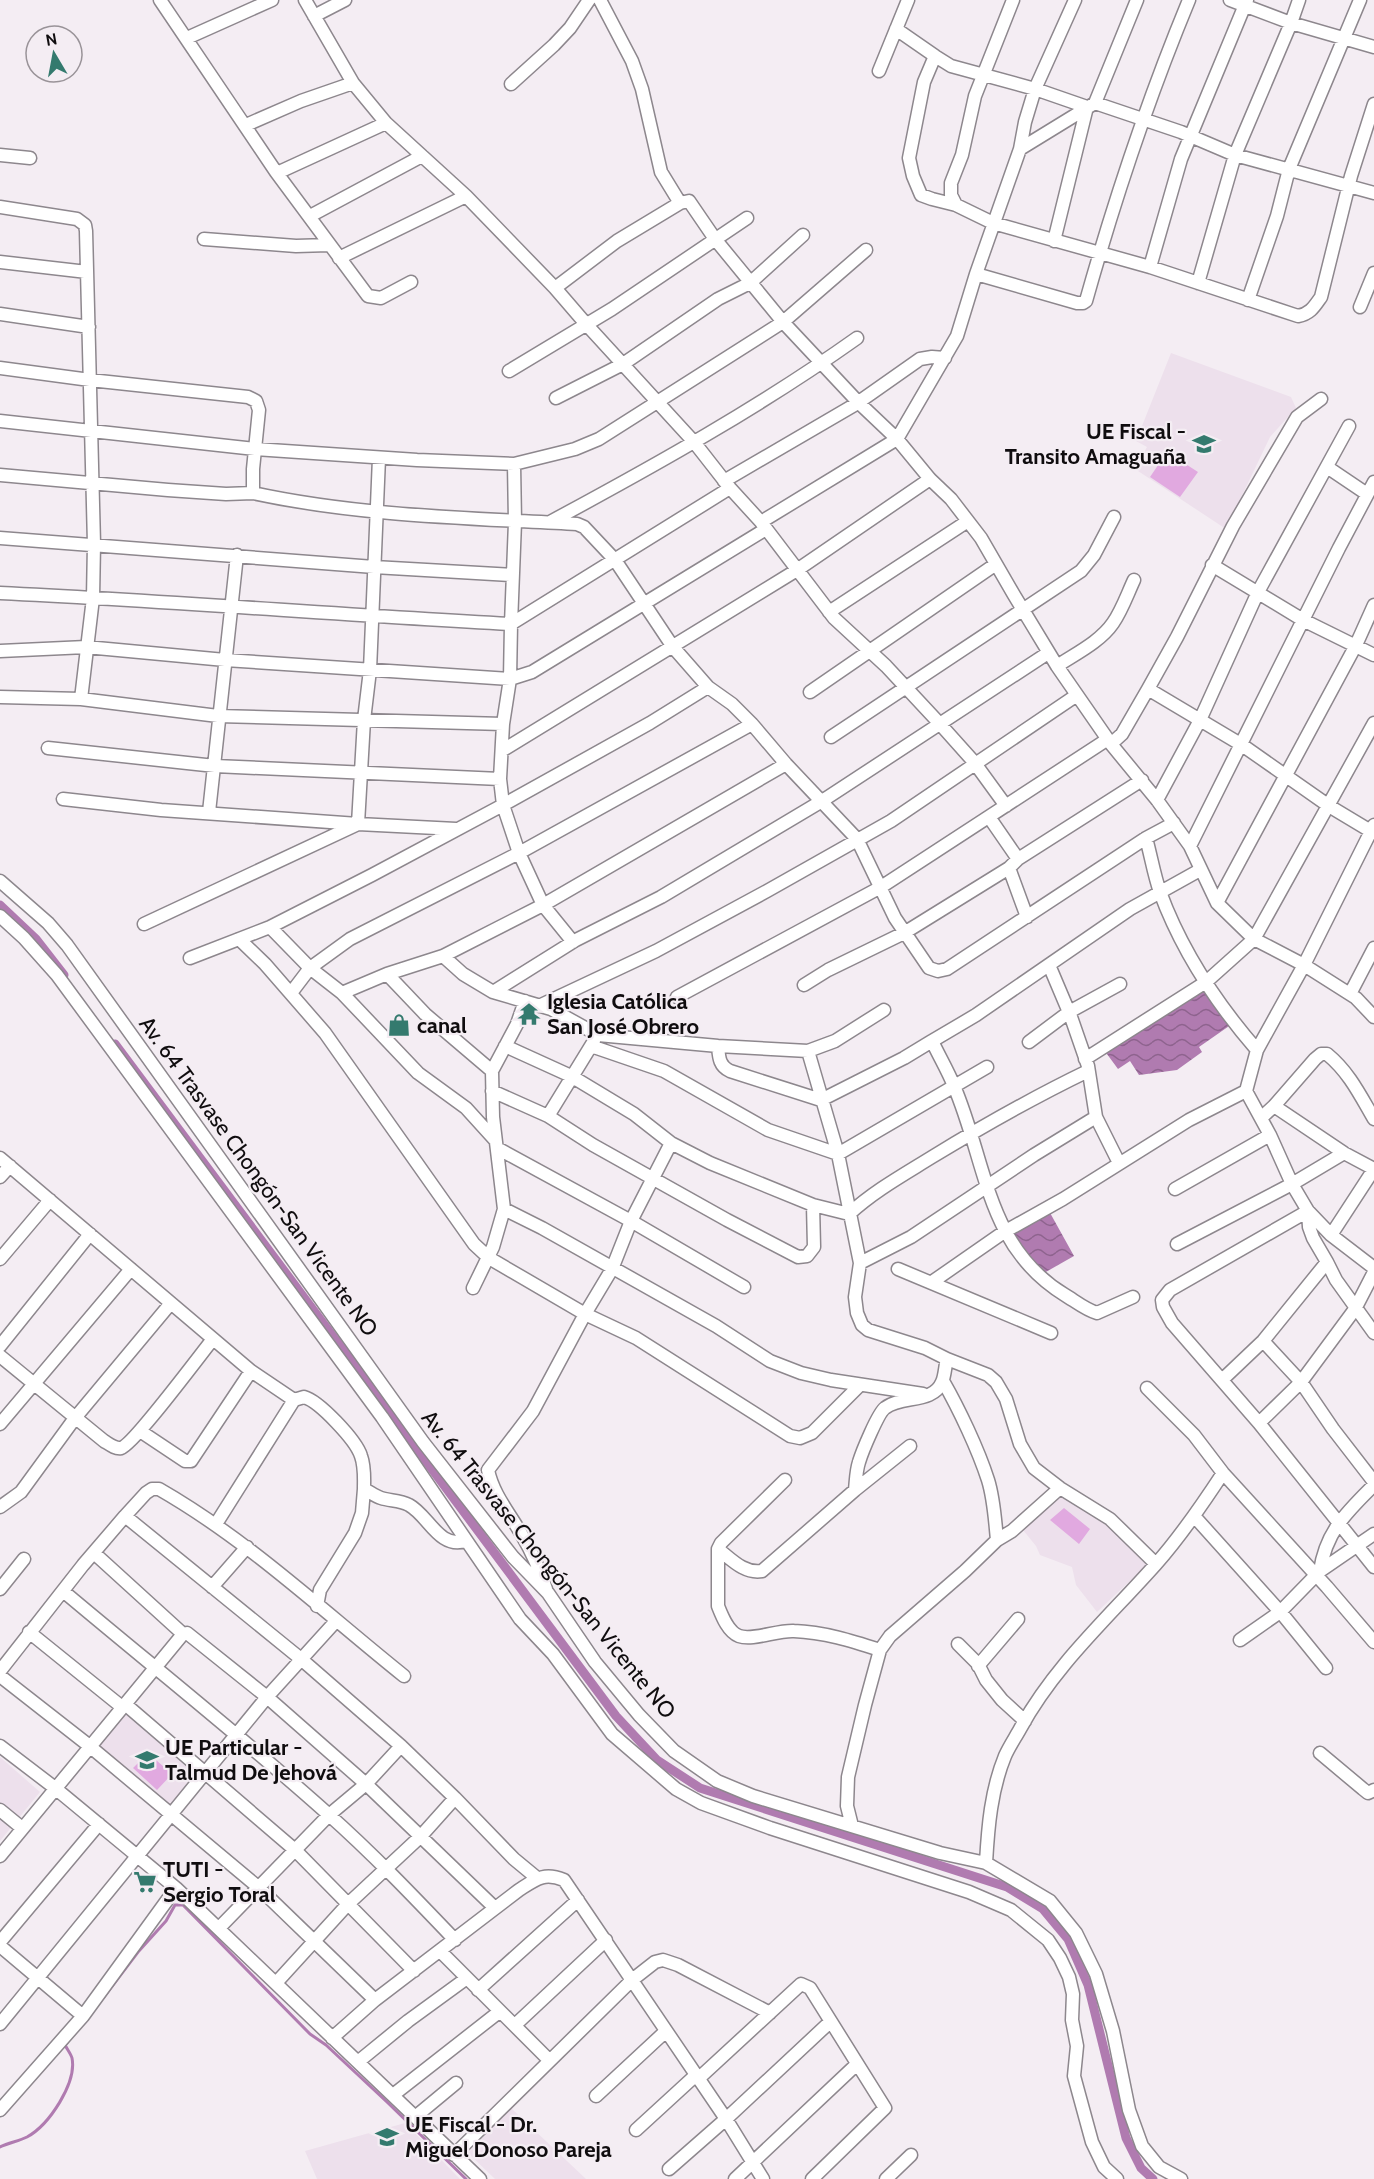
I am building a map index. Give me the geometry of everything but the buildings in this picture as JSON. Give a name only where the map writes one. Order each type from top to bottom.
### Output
[{"type":"street","points":[[160,0],[188,38],[277,173],[368,296],[381,298],[411,282]]},
{"type":"street","points":[[188,38],[272,0]]},
{"type":"street","points":[[305,0],[353,83],[386,123],[466,196],[555,288],[694,442],[829,612],[906,687],[940,724],[976,764],[1006,806]]},
{"type":"street","points":[[314,16],[345,0]]},
{"type":"street","points":[[511,84],[570,28],[589,0]]},
{"type":"street","points":[[600,0],[632,61],[642,89],[661,172],[680,203]]},
{"type":"street","points":[[879,71],[908,0]]},
{"type":"street","points":[[956,205],[951,195],[951,183],[962,155],[975,96],[1013,0]]},
{"type":"street","points":[[0,651],[86,647],[225,660],[510,679],[532,672],[645,603],[897,439],[957,336],[993,223],[1020,149],[1035,89],[1075,0]]},
{"type":"street","points":[[1054,241],[1091,105],[1137,0]]},
{"type":"street","points":[[976,274],[1083,303],[1086,301],[1142,118],[1189,0]]},
{"type":"street","points":[[1230,0],[1246,3],[1291,23],[1374,47]]},
{"type":"street","points":[[1198,283],[1234,155],[1299,0]]},
{"type":"street","points":[[1248,300],[1277,216],[1289,170],[1360,0]]},
{"type":"street","points":[[1150,267],[1180,159],[1246,3]]},
{"type":"street","points":[[896,29],[951,66],[1142,118],[1234,155],[1374,193]]},
{"type":"street","points":[[935,56],[924,82],[909,158],[921,195],[956,205],[993,223],[1150,267],[1298,316],[1312,310],[1321,297],[1348,185],[1374,104]]},
{"type":"street","points":[[246,125],[300,101],[353,83]]},
{"type":"street","points":[[1020,149],[1091,105]]},
{"type":"street","points":[[277,173],[386,123]]},
{"type":"street","points":[[0,155],[30,158]]},
{"type":"street","points":[[310,216],[423,156]]},
{"type":"street","points":[[339,258],[466,196]]},
{"type":"street","points":[[555,288],[617,241],[680,203],[689,201],[715,239],[783,322],[858,402],[897,439],[930,479],[951,499],[981,538],[1048,653],[1109,741],[1142,780],[1190,846],[1217,903],[1254,939],[1304,965],[1350,994],[1374,1017]]},
{"type":"street","points":[[0,207],[77,219],[82,222],[86,231],[94,544],[93,598],[81,699]]},
{"type":"street","points":[[509,371],[612,309],[747,218]]},
{"type":"street","points":[[556,398],[623,364],[718,299],[750,283],[803,235]]},
{"type":"street","points":[[204,238],[296,246],[329,245]]},
{"type":"street","points":[[0,421],[255,449],[379,458],[514,464],[586,445],[658,402],[783,322],[866,250]]},
{"type":"street","points":[[0,262],[87,272]]},
{"type":"street","points":[[1360,307],[1374,273]]},
{"type":"street","points":[[0,315],[89,327]]},
{"type":"street","points":[[550,522],[694,442],[822,363],[857,338]]},
{"type":"street","points":[[0,593],[231,605],[372,617],[511,624],[615,560],[727,484],[858,402],[920,359],[945,358]]},
{"type":"street","points":[[0,368],[248,397],[256,401],[259,410],[253,493]]},
{"type":"street","points":[[677,997],[880,887],[1122,734],[1177,637],[1212,565],[1297,417],[1322,399]]},
{"type":"street","points":[[1157,800],[1200,720],[1258,592],[1349,426]]},
{"type":"street","points":[[358,824],[364,720],[370,670],[379,458]]},
{"type":"street","points":[[514,464],[515,522],[510,679],[503,724],[500,779],[502,805],[519,853],[543,905],[573,942]]},
{"type":"street","points":[[1327,467],[1367,494]]},
{"type":"street","points":[[0,475],[225,494],[253,493],[291,501],[376,512],[584,526],[615,560],[673,647],[708,687],[732,704],[752,724],[786,764],[857,839],[904,933],[929,968],[938,971],[947,969],[1146,838],[1174,823]]},
{"type":"street","points":[[503,750],[797,570],[930,479]]},
{"type":"street","points":[[1190,846],[1374,482]]},
{"type":"street","points":[[831,736],[1081,571],[1094,555],[1114,517]]},
{"type":"street","points":[[829,612],[968,521]]},
{"type":"street","points":[[0,538],[374,567],[512,575]]},
{"type":"street","points":[[209,812],[237,555]]},
{"type":"street","points":[[810,692],[996,564]]},
{"type":"street","points":[[1212,565],[1303,620],[1374,655]]},
{"type":"street","points":[[1057,666],[1097,639],[1112,625],[1125,603],[1134,580]]},
{"type":"street","points":[[1217,903],[1356,645],[1374,605]]},
{"type":"street","points":[[493,992],[573,942],[661,897],[822,801],[1048,653]]},
{"type":"street","points":[[190,958],[270,927],[502,805],[650,723],[708,687]]},
{"type":"street","points":[[1148,689],[1242,745],[1329,806],[1373,830],[1304,965],[1257,1050],[1246,1091],[1292,1184],[1308,1211],[1331,1235],[1374,1270],[1355,1309],[1301,1382],[1259,1423]]},
{"type":"street","points":[[539,1006],[656,951],[891,821],[1077,695]]},
{"type":"street","points":[[0,697],[81,699],[218,716],[503,724]]},
{"type":"street","points":[[849,1214],[868,1197],[1087,1065],[1206,982],[1254,939],[1374,723]]},
{"type":"street","points":[[291,993],[310,968],[359,934],[387,922],[519,853],[752,724]]},
{"type":"street","points":[[48,748],[215,766],[500,779]]},
{"type":"street","points":[[342,993],[387,974],[443,956],[543,905],[786,764]]},
{"type":"street","points":[[804,985],[828,970],[904,933],[1142,780]]},
{"type":"street","points":[[63,799],[161,810],[457,829]]},
{"type":"street","points":[[989,817],[1014,863],[1028,917]]},
{"type":"street","points":[[144,924],[358,824]]},
{"type":"street","points":[[1146,838],[1160,892],[1182,940],[1206,982],[1257,1050]]},
{"type":"street","points":[[718,1046],[723,1068],[821,1100],[904,1058],[976,1015],[1130,909],[1200,870]]},
{"type":"street","name":"Av. 64 Trasvase Chongón-San Vicente NO","points":[[0,881],[48,924],[67,945],[423,1442],[513,1557],[548,1593],[595,1662],[639,1715],[674,1751],[717,1781],[753,1796],[940,1853],[986,1863],[1050,1901],[1076,1933],[1096,1974],[1113,2031],[1129,2110],[1142,2146],[1159,2167],[1181,2179]]},
{"type":"street","points":[[0,916],[24,938],[57,975],[382,1417],[520,1619],[553,1654],[604,1726],[676,1789],[701,1803],[770,1828],[969,1892],[1011,1910],[1048,1940],[1069,1977],[1073,1994],[1072,2020],[1077,2046],[1074,2076],[1092,2142],[1104,2167],[1117,2179]]},
{"type":"street","points":[[270,927],[310,968],[342,993],[418,1073],[466,1108],[496,1144],[744,1287]]},
{"type":"street","points":[[239,939],[291,993],[325,1033],[474,1244],[489,1258],[585,1314],[636,1338],[790,1436],[800,1438],[812,1433],[860,1385]]},
{"type":"street","points":[[1350,994],[1374,948]]},
{"type":"street","points":[[443,956],[464,974],[493,992],[551,1010],[598,1035],[718,1046],[808,1050],[835,1041],[884,1010]]},
{"type":"street","points":[[1048,965],[1069,1012],[1087,1065],[1096,1117],[1119,1163]]},
{"type":"street","points":[[387,974],[425,1014],[492,1071]]},
{"type":"street","points":[[1029,1042],[1069,1012],[1120,984]]},
{"type":"street","points":[[473,1288],[489,1258],[504,1209],[496,1144],[492,1071],[517,1024],[525,1001]]},
{"type":"street","points":[[548,1116],[598,1035]]},
{"type":"street","points":[[932,1041],[954,1086],[986,1186],[1004,1232],[1036,1274],[1048,1285],[1092,1311],[1102,1312],[1133,1297]]},
{"type":"street","points":[[505,1046],[572,1076],[634,1114],[671,1143],[711,1163],[813,1205],[849,1214]]},
{"type":"street","points":[[591,1046],[664,1071],[768,1130],[838,1154],[987,1067]]},
{"type":"street","points":[[808,1050],[838,1154],[860,1263],[855,1297],[857,1313],[862,1325],[868,1330],[925,1348],[988,1375],[996,1382],[1006,1399],[1020,1444],[1034,1468],[1060,1488],[1110,1518],[1156,1564]]},
{"type":"street","points":[[1261,1118],[1315,1059],[1321,1054],[1327,1054],[1339,1064],[1355,1084],[1374,1119]]},
{"type":"street","points":[[492,1091],[548,1116],[593,1145],[798,1257],[807,1256],[814,1247],[813,1205]]},
{"type":"street","points":[[932,1282],[1004,1232],[1063,1199],[1189,1120],[1246,1091]]},
{"type":"street","points":[[1274,1106],[1344,1154],[1374,1169],[1331,1235]]},
{"type":"street","points":[[860,1263],[910,1237],[1096,1117]]},
{"type":"street","points":[[1175,1189],[1269,1135]]},
{"type":"street","points":[[548,1593],[537,1563],[490,1483],[488,1470],[533,1411],[612,1269],[631,1221],[671,1143]]},
{"type":"street","points":[[1177,1244],[1344,1154]]},
{"type":"street","points":[[0,1177],[5,1162],[251,1371],[294,1400]]},
{"type":"street","points":[[0,1259],[50,1200]]},
{"type":"street","points":[[504,1209],[716,1326],[770,1361],[801,1373],[860,1385],[931,1395]]},
{"type":"street","points":[[1308,1211],[1309,1227],[1313,1238],[1355,1309],[1374,1333]]},
{"type":"street","points":[[1308,1211],[1165,1295],[1162,1300],[1163,1307],[1172,1323],[1223,1379],[1310,1484],[1374,1567]]},
{"type":"street","points":[[0,1346],[90,1234]]},
{"type":"street","points":[[1223,1379],[1263,1341],[1327,1262]]},
{"type":"street","points":[[0,1424],[131,1269]]},
{"type":"street","points":[[898,1269],[1051,1333]]},
{"type":"street","points":[[0,1507],[21,1492],[75,1418],[171,1303]]},
{"type":"street","points":[[0,1356],[75,1418],[116,1448],[127,1445],[140,1431],[213,1339]]},
{"type":"street","points":[[1263,1341],[1301,1382],[1374,1484],[1344,1515],[1323,1551],[1318,1573]]},
{"type":"street","points":[[855,1490],[861,1457],[883,1409],[896,1402],[931,1395],[943,1381],[947,1359]]},
{"type":"street","points":[[140,1431],[185,1461],[191,1461],[251,1371]]},
{"type":"street","points":[[943,1381],[956,1404],[988,1481],[997,1540]]},
{"type":"street","points":[[1147,1389],[1194,1435],[1223,1473],[1318,1573],[1327,1587],[1374,1642]]},
{"type":"street","points":[[216,1524],[294,1400],[308,1397],[350,1436],[362,1458],[364,1489],[362,1513],[355,1533],[320,1590],[317,1605]]},
{"type":"street","points":[[718,1549],[745,1569],[762,1571],[855,1490],[910,1446]]},
{"type":"street","points":[[986,1863],[990,1813],[1005,1757],[1034,1703],[1051,1679],[1112,1609],[1156,1564],[1194,1516],[1223,1473]]},
{"type":"street","points":[[785,1480],[718,1549],[718,1606],[721,1615],[733,1633],[749,1638],[776,1631],[803,1632],[823,1634],[880,1650]]},
{"type":"street","points":[[852,1826],[847,1806],[848,1777],[880,1650],[890,1636],[997,1540],[1011,1532],[1060,1488]]},
{"type":"street","points":[[0,1671],[29,1632],[125,1516],[146,1493],[152,1489],[159,1489],[216,1524],[247,1547],[404,1676]]},
{"type":"street","points":[[364,1489],[381,1498],[401,1501],[411,1506],[445,1539],[454,1542],[465,1541]]},
{"type":"street","points":[[125,1516],[301,1659],[401,1746],[514,1859],[537,1878]]},
{"type":"street","points":[[1194,1516],[1280,1612],[1326,1668]]},
{"type":"street","points":[[1240,1640],[1280,1612],[1318,1573],[1374,1534]]},
{"type":"street","points":[[212,1587],[247,1547]]},
{"type":"street","points":[[94,1552],[183,1634],[191,1634],[366,1784],[495,1908]]},
{"type":"street","points":[[0,1589],[24,1559]]},
{"type":"street","points":[[63,1591],[329,1815],[386,1869],[455,1940]]},
{"type":"street","points":[[978,1666],[1018,1619]]},
{"type":"street","points":[[0,2024],[267,1697],[336,1621]]},
{"type":"street","points":[[29,1632],[123,1706],[295,1850],[414,1971]]},
{"type":"street","points":[[0,1856],[183,1634]]},
{"type":"street","points":[[958,1644],[978,1666],[1002,1700],[1024,1721]]},
{"type":"street","points":[[0,1676],[89,1746],[258,1887],[375,2000]]},
{"type":"street","points":[[0,1746],[55,1788],[176,1888],[480,2179]]},
{"type":"street","points":[[219,1928],[329,1815],[366,1784],[401,1746]]},
{"type":"street","points":[[1320,1753],[1363,1789],[1368,1792],[1374,1790]]},
{"type":"street","points":[[276,1983],[348,1904],[421,1836],[455,1798]]},
{"type":"street","points":[[0,1810],[22,1828]]},
{"type":"street","points":[[83,2016],[0,1944],[99,1824]]},
{"type":"street","points":[[332,2037],[375,2000],[495,1908],[537,1878],[552,1875],[564,1880],[606,1940],[726,2119],[763,2179]]},
{"type":"street","points":[[0,2110],[83,2016],[176,1888]]},
{"type":"street","points":[[478,1989],[578,1900]]},
{"type":"street","points":[[515,2025],[606,1940]]},
{"type":"street","points":[[440,1951],[549,2060]]},
{"type":"street","points":[[454,2155],[632,1980],[655,1962],[663,1960],[678,1965],[770,2013]]},
{"type":"street","points":[[359,2061],[408,2021],[467,1978]]},
{"type":"street","points":[[636,2130],[801,1984],[810,1988],[885,2108],[812,2179]]},
{"type":"street","points":[[393,2095],[499,2012]]},
{"type":"street","points":[[669,2169],[830,2022]]},
{"type":"street","points":[[596,2096],[666,2031]]},
{"type":"street","points":[[735,2179],[857,2064]]},
{"type":"street","points":[[415,2116],[456,2082]]},
{"type":"street","points":[[886,2179],[911,2155]]},
{"type":"shaded area","name":"UE Fiscal - Transito Amaguaña","points":[[1171,353],[1291,397],[1296,408],[1270,437],[1226,529],[1135,469],[1147,447],[1136,441]]},
{"type":"shaded area","points":[[1167,452],[1198,472],[1180,497],[1150,477]]},
{"type":"shaded area","points":[[1062,1494],[1097,1517],[1149,1563],[1097,1612],[1076,1585],[1072,1567],[1040,1555],[1023,1530]]},
{"type":"shaded area","points":[[1064,1508],[1090,1529],[1079,1544],[1050,1520]]},
{"type":"shaded area","name":"UE Particular - Talmud De Jehová","points":[[125,1714],[196,1775],[170,1805],[99,1745]]},
{"type":"shaded area","points":[[148,1753],[172,1774],[157,1790],[133,1768]]},
{"type":"shaded area","points":[[0,1757],[40,1792],[0,1841]]},
{"type":"shaded area","points":[[511,2108],[586,2179],[495,2179],[468,2153]]},
{"type":"shaded area","name":"UE Fiscal - Dr. Miguel Donoso Pareja","points":[[405,2123],[460,2179],[317,2179],[305,2151]]},
{"type":"water","points":[[1205,985],[1232,1024],[1199,1047],[1202,1052],[1177,1070],[1139,1075],[1130,1061],[1118,1069],[1104,1050]]},
{"type":"water","points":[[1049,1211],[1074,1256],[1037,1277],[1010,1236],[1021,1226]]},
{"type":"waterway","points":[[0,905],[36,939],[64,975]]},
{"type":"waterway","points":[[115,1044],[616,1716],[657,1760],[700,1788],[1007,1887],[1043,1909],[1068,1939],[1088,1985],[1126,2138],[1141,2168],[1153,2179]]},
{"type":"waterway","points":[[103,1998],[138,1952],[166,1921],[175,1905],[183,1905],[310,2034],[326,2045],[466,2179]]},
{"type":"waterway","points":[[0,2147],[27,2137],[44,2123],[60,2102],[66,2091],[72,2068],[72,2058],[65,2045],[67,2043]]},
{"type":"place","name":"UE Fiscal - Transito Amaguaña","points":[[1204,444]]},
{"type":"place","name":"Iglesia Católica San José Obrero","points":[[529,1014]]},
{"type":"place","name":"canal","points":[[399,1025]]},
{"type":"place","name":"UE Particular - Talmud De Jehová","points":[[147,1760]]},
{"type":"place","name":"TUTI - Sergio Toral","points":[[145,1882]]},
{"type":"place","name":"UE Fiscal - Dr. Miguel Donoso Pareja","points":[[387,2137]]}]
